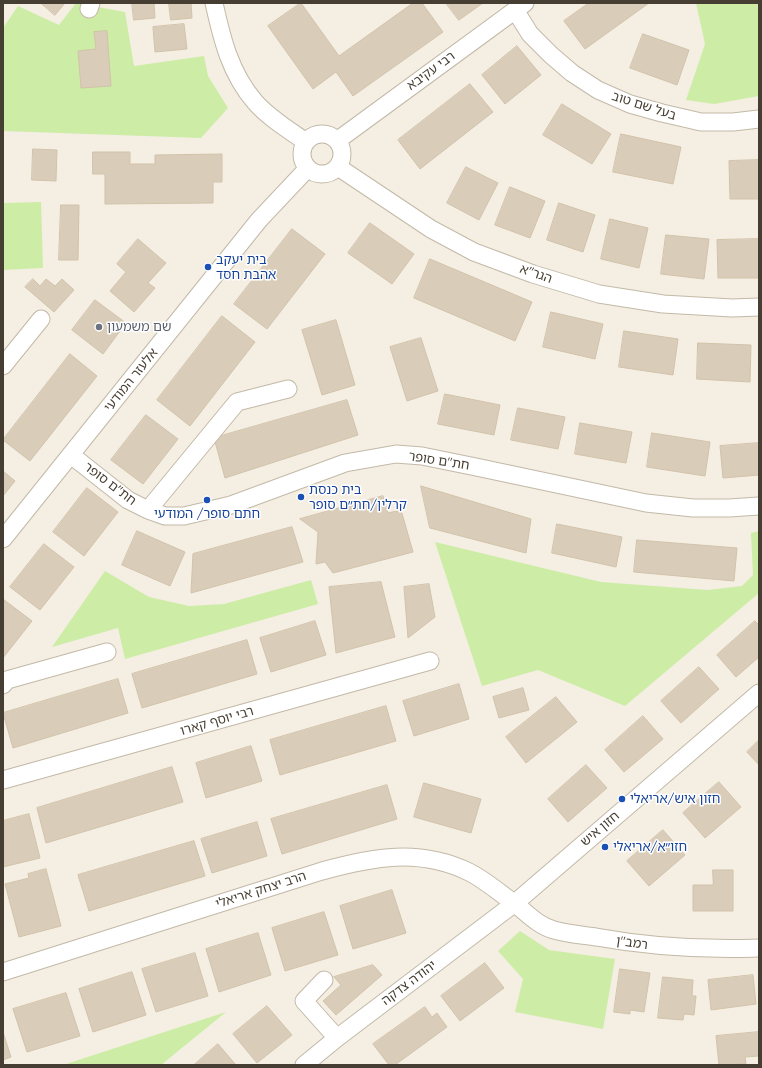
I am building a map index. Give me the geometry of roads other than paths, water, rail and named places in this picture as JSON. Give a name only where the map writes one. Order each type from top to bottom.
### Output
[{"type":"street","points":[[215,3],[223,43],[235,74],[255,102],[276,120],[306,142]]},
{"type":"street","name":"בעל שם טוב","points":[[520,6],[530,34],[551,55],[598,90],[630,104],[701,122],[733,122],[759,119]]},
{"type":"street","name":"רבי עקיבא","points":[[338,140],[520,6]]},
{"type":"street","points":[[328,134],[338,140],[343,151],[343,157],[338,167],[333,172],[326,174],[313,172],[308,168],[302,158],[303,147],[310,137],[328,134]]},
{"type":"street","name":"הגר\"א","points":[[338,167],[431,229],[474,252],[532,274],[599,294],[664,304],[732,308],[759,307]]},
{"type":"street","name":"אלעזר המודעי","points":[[3,539],[260,220],[308,168]]},
{"type":"street","points":[[3,366],[41,319]]},
{"type":"street","points":[[148,510],[237,402],[288,389]]},
{"type":"street","name":"חת\"ם סופר","points":[[71,455],[128,500],[148,510],[165,516],[184,516],[231,505],[345,463],[396,454],[422,456],[646,503],[693,508],[759,506]]},
{"type":"street","points":[[3,685],[7,680],[107,652]]},
{"type":"street","name":"רבי יוסף קארו","points":[[3,780],[430,661]]},
{"type":"street","name":"חזון איש","points":[[515,903],[756,702]]},
{"type":"street","name":"הרב יצחק אריאלי","points":[[3,972],[322,871],[358,861],[391,856],[422,857],[445,862],[470,873],[515,903]]},
{"type":"street","name":"רמב\"ן","points":[[515,903],[536,922],[553,930],[620,942],[670,948],[720,950],[759,948]]},
{"type":"street","name":"יהודה צדקה","points":[[304,1065],[337,1038],[515,903]]},
{"type":"street","points":[[324,980],[304,1001],[337,1038]]},
{"type":"place","name":"בית יעקב אהבת חסד","points":[[208,267]]},
{"type":"place","name":"שם משמעון","points":[[99,327]]},
{"type":"place","name":"בית כנסת קרלין/חת״ם סופר","points":[[301,497]]},
{"type":"place","name":"חתם סופר/ המודעי","points":[[207,500]]},
{"type":"place","name":"חזון איש/אריאלי","points":[[622,799]]},
{"type":"place","name":"חזו״א/אריאלי","points":[[605,847]]}]
